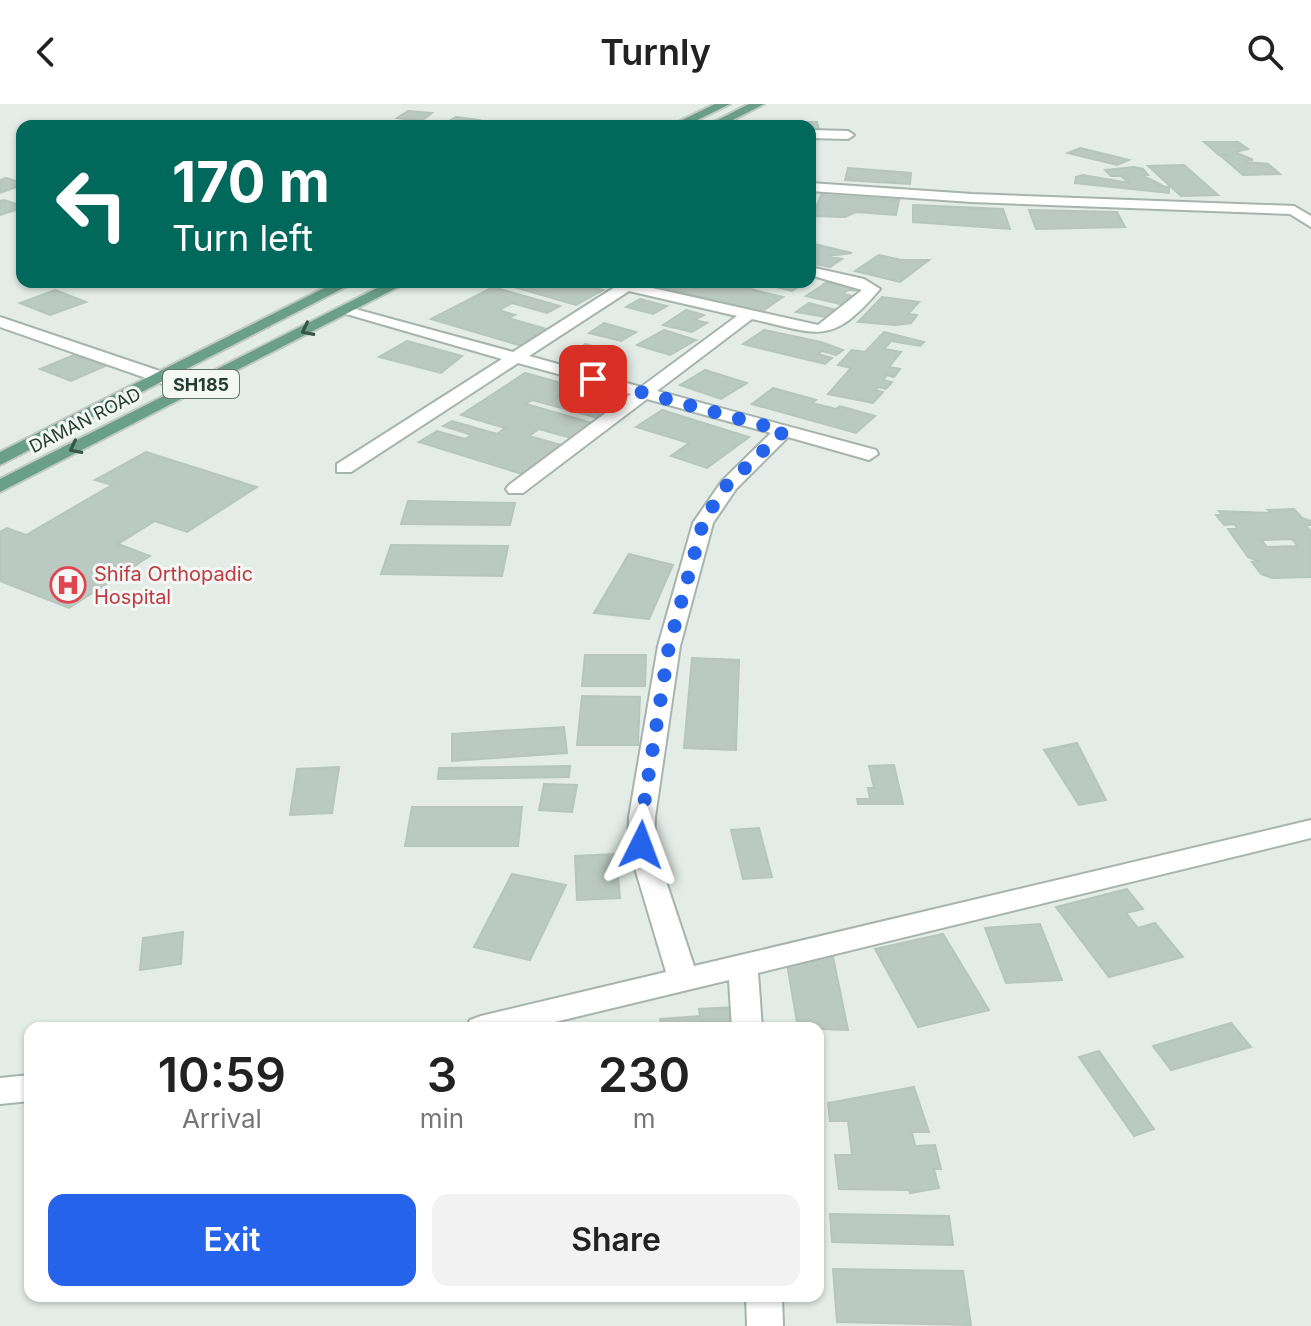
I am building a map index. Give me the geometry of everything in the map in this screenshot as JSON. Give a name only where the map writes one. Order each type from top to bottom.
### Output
[{"type":"main road","points":[[689,120],[724,104]]},
{"type":"main road","points":[[725,120],[758,104]]},
{"type":"main road","points":[[0,459],[336,288]]},
{"type":"main road","name":"DAMAN ROAD","points":[[0,486],[389,288]]},
{"type":"street","points":[[816,134],[848,135]]},
{"type":"street","points":[[816,187],[972,198],[1231,205],[1294,210],[1311,223]]},
{"type":"street","points":[[646,288],[819,330],[829,327],[872,289],[859,282],[816,272]]},
{"type":"street","points":[[344,468],[625,288]]},
{"type":"street","points":[[344,311],[869,454]]},
{"type":"street","points":[[516,489],[748,315]]},
{"type":"street","points":[[0,322],[192,388]]},
{"type":"street","points":[[0,337],[19,328]]},
{"type":"street","points":[[683,979],[641,845],[642,817],[669,646],[703,523],[712,505],[723,489],[784,431]]},
{"type":"street","points":[[506,1022],[1311,829]]},
{"type":"street","points":[[743,964],[747,1022]]},
{"type":"street","points":[[0,1091],[24,1089]]},
{"type":"street","points":[[764,1302],[765,1326]]},
{"type":"building","points":[[408,111],[432,113],[422,120],[397,118]]},
{"type":"building","points":[[456,117],[479,120],[451,120]]},
{"type":"building","points":[[1204,142],[1238,142],[1248,149],[1235,152],[1253,160],[1244,160],[1246,162],[1268,164],[1280,174],[1243,175],[1221,156],[1229,156],[1227,154],[1219,155]]},
{"type":"building","points":[[1080,148],[1129,160],[1117,165],[1068,153]]},
{"type":"building","points":[[1184,165],[1218,195],[1181,196],[1148,166]]},
{"type":"building","points":[[848,168],[911,173],[910,184],[845,180]]},
{"type":"building","points":[[1143,169],[1148,175],[1143,175],[1145,177],[1160,184],[1155,185],[1169,187],[1169,193],[1075,183],[1076,177],[1083,175],[1129,183],[1121,176],[1111,176],[1105,170]]},
{"type":"building","points":[[6,178],[16,181],[16,187],[0,193],[0,180]]},
{"type":"building","points":[[821,195],[899,200],[896,215],[856,212],[845,217],[816,216]]},
{"type":"building","points":[[0,201],[16,204],[16,210],[0,215]]},
{"type":"building","points":[[913,205],[1003,209],[1010,229],[913,222]]},
{"type":"building","points":[[1029,210],[1117,212],[1125,227],[1036,229]]},
{"type":"building","points":[[816,244],[852,253],[828,256],[842,259],[830,267],[816,264]]},
{"type":"building","points":[[879,255],[901,260],[929,260],[900,282],[855,271]]},
{"type":"building","points":[[827,282],[865,291],[848,290],[843,294],[856,297],[844,305],[806,296]]},
{"type":"building","points":[[491,288],[560,306],[547,313],[512,303],[499,310],[515,315],[508,318],[550,330],[522,346],[431,319]]},
{"type":"building","points":[[516,288],[603,290],[576,305]]},
{"type":"building","points":[[664,288],[746,288],[783,297],[761,312]]},
{"type":"building","points":[[55,290],[86,302],[50,315],[20,303]]},
{"type":"building","points":[[882,297],[919,302],[908,314],[917,315],[911,323],[895,325],[858,322]]},
{"type":"building","points":[[640,299],[667,306],[653,314],[626,307]]},
{"type":"building","points":[[809,303],[840,311],[831,318],[796,312]]},
{"type":"building","points":[[686,310],[704,315],[695,320],[707,323],[692,332],[663,325]]},
{"type":"building","points":[[604,323],[636,332],[621,341],[589,333]]},
{"type":"building","points":[[664,330],[696,340],[670,355],[637,345]]},
{"type":"building","points":[[764,330],[843,350],[836,355],[822,351],[818,354],[832,358],[825,364],[743,344]]},
{"type":"building","points":[[884,332],[924,342],[920,346],[891,341],[884,349],[901,352],[889,367],[900,369],[894,377],[887,375],[883,380],[892,382],[886,389],[878,387],[875,390],[883,392],[873,403],[828,394],[851,368],[838,365],[852,350],[865,352]]},
{"type":"building","points":[[407,341],[462,356],[441,373],[379,357]]},
{"type":"building","points":[[585,344],[613,351],[591,367],[562,361]]},
{"type":"building","points":[[74,355],[105,366],[71,381],[40,369]]},
{"type":"building","points":[[705,370],[747,383],[721,399],[680,385]]},
{"type":"building","points":[[525,373],[623,400],[598,418],[532,400],[526,404],[592,423],[571,438],[539,429],[529,436],[561,445],[522,474],[419,442],[437,431],[465,439],[472,435],[443,426],[452,421],[497,434],[505,428],[461,415]]},
{"type":"building","points":[[773,388],[816,400],[812,403],[836,409],[840,406],[875,416],[856,433],[752,404]]},
{"type":"building","points":[[662,410],[749,437],[707,468],[671,456],[689,443],[636,427]]},
{"type":"building","points":[[146,452],[257,487],[187,532],[155,521],[118,544],[150,556],[69,608],[0,581],[0,532],[7,528],[26,535],[112,485],[95,480]]},
{"type":"building","points":[[408,501],[515,503],[510,525],[401,524]]},
{"type":"building","points":[[1294,509],[1302,518],[1311,521],[1311,525],[1306,525],[1311,532],[1311,577],[1272,578],[1261,574],[1252,562],[1258,561],[1248,557],[1228,529],[1238,529],[1234,524],[1224,525],[1216,515],[1222,515],[1219,511],[1271,513],[1268,510]],"holes":[[[1292,539],[1298,546],[1267,547],[1261,540]]]},
{"type":"building","points":[[391,545],[508,546],[502,576],[381,574]]},
{"type":"building","points":[[629,554],[673,565],[649,619],[594,613]]},
{"type":"building","points":[[585,655],[646,655],[645,686],[582,686]]},
{"type":"building","points":[[692,658],[739,660],[736,750],[684,748]]},
{"type":"building","points":[[582,696],[640,697],[638,745],[577,745]]},
{"type":"building","points":[[564,727],[567,753],[452,761],[452,734]]},
{"type":"building","points":[[1077,743],[1106,800],[1079,805],[1044,750]]},
{"type":"building","points":[[894,765],[903,804],[858,804],[857,799],[870,799],[868,788],[874,788],[869,766]]},
{"type":"building","points":[[570,766],[569,777],[438,779],[439,768]]},
{"type":"building","points":[[339,767],[332,813],[290,815],[297,769]]},
{"type":"building","points":[[544,784],[577,785],[572,812],[539,810]]},
{"type":"building","points":[[412,807],[522,807],[518,846],[405,846]]},
{"type":"building","points":[[759,828],[772,877],[743,879],[731,830]]},
{"type":"building","points":[[616,854],[620,898],[577,900],[575,856]]},
{"type":"building","points":[[512,874],[566,885],[530,960],[474,947]]},
{"type":"building","points":[[1127,889],[1143,909],[1126,913],[1138,928],[1155,923],[1183,957],[1109,977],[1056,907]]},
{"type":"building","points":[[1040,924],[1062,980],[1006,983],[985,928]]},
{"type":"building","points":[[183,932],[181,964],[140,970],[143,938]]},
{"type":"building","points":[[943,934],[989,1010],[918,1027],[875,949]]},
{"type":"building","points":[[833,957],[848,1030],[824,1029],[824,1022],[797,1022],[786,958]]},
{"type":"building","points":[[735,1007],[737,1022],[661,1022],[660,1019],[700,1016],[699,1009]]},
{"type":"building","points":[[1231,1023],[1251,1047],[1171,1070],[1153,1046]]},
{"type":"building","points":[[1099,1051],[1154,1129],[1134,1136],[1079,1057]]},
{"type":"building","points":[[914,1087],[929,1132],[912,1132],[915,1146],[935,1145],[941,1169],[934,1169],[939,1188],[910,1193],[909,1190],[839,1189],[835,1155],[852,1155],[848,1121],[830,1121],[828,1103]]},
{"type":"building","points":[[830,1214],[949,1216],[953,1245],[832,1242]]},
{"type":"building","points":[[833,1269],[963,1271],[971,1325],[837,1322]]},
{"type":"place","name":"Shifa Orthopadic Hospital","points":[[68,585]]},
{"type":"route","points":[[593,379],[784,431],[723,489],[703,523],[669,646],[642,817],[641,845]]}]
